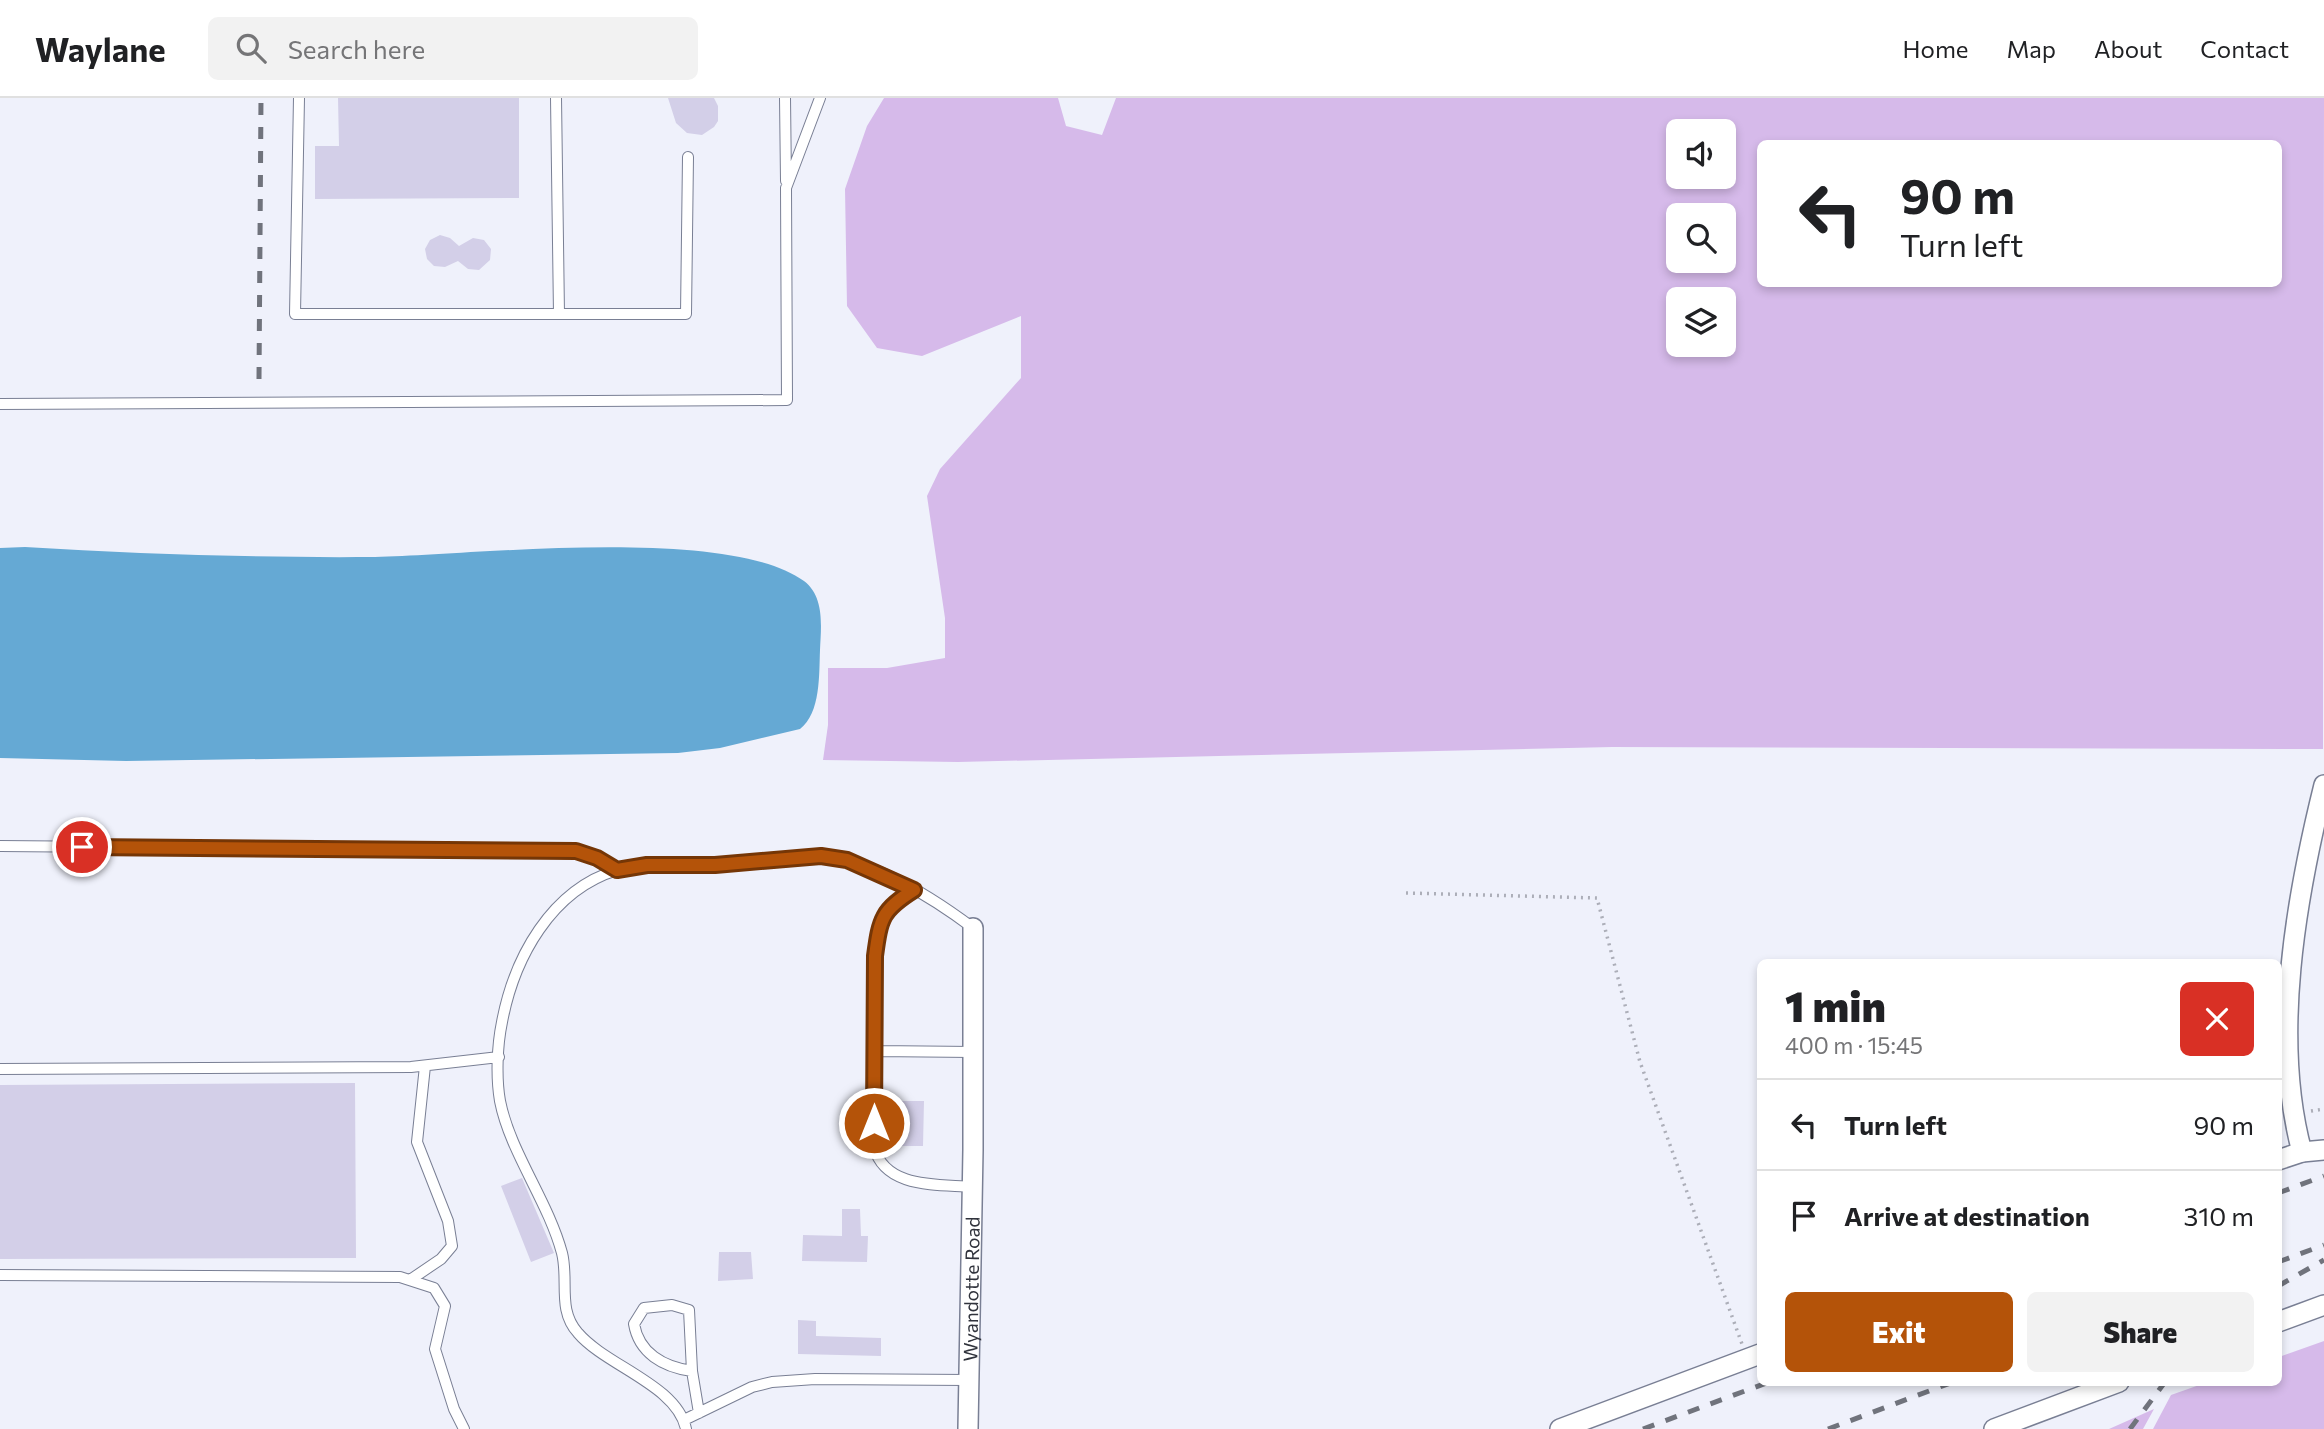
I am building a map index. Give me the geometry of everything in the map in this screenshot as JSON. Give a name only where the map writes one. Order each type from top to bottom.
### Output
[{"type":"street","points":[[2302,1153],[2291,1113],[2287,1074],[2293,950],[2308,852],[2324,785]]},
{"type":"street","name":"Wyandotte Road","points":[[968,1429],[973,1150],[973,928]]},
{"type":"street","points":[[2282,1159],[2324,1150]]},
{"type":"street","points":[[2282,1320],[2324,1305]]},
{"type":"street","points":[[1560,1429],[1754,1357]]},
{"type":"street","points":[[1994,1429],[2108,1386]]},
{"type":"lane","points":[[299,98],[295,314],[686,314],[688,157]]},
{"type":"lane","points":[[556,98],[559,314]]},
{"type":"lane","points":[[0,404],[787,400],[785,98]]},
{"type":"lane","points":[[786,188],[820,98]]},
{"type":"lane","points":[[0,846],[576,851],[597,858],[617,870]]},
{"type":"lane","points":[[969,1380],[815,1379],[772,1382],[752,1387],[699,1413],[685,1425],[678,1409],[593,1348],[576,1332],[565,1310],[562,1254],[538,1189],[505,1118],[500,1100],[499,1057],[502,1023],[514,982],[538,928],[556,906],[617,870],[647,865],[715,865],[821,856],[856,863],[929,895],[973,928]]},
{"type":"lane","points":[[914,890],[890,905],[883,915],[878,931],[874,1147],[877,1159],[897,1176],[917,1182],[972,1187]]},
{"type":"lane","points":[[875,1051],[973,1052]]},
{"type":"lane","points":[[0,1069],[425,1066],[499,1057]]},
{"type":"lane","points":[[410,1280],[441,1259],[452,1246],[448,1221],[417,1142],[425,1066]]},
{"type":"lane","points":[[0,1275],[400,1277],[410,1280],[434,1288],[445,1306],[435,1349],[454,1409],[464,1429]]},
{"type":"lane","points":[[692,1371],[676,1369],[651,1356],[637,1340],[634,1324],[645,1308],[672,1305],[689,1310],[692,1371],[699,1413]]},
{"type":"path","points":[[1406,893],[1597,898],[1640,1062],[1754,1357]]},
{"type":"shaded area","points":[[884,98],[1058,98],[1066,126],[1102,135],[1116,98],[2324,98],[2323,749],[1612,747],[958,762],[823,760],[828,725],[828,668],[887,668],[945,658],[945,618],[927,496],[940,469],[1021,378],[1021,316],[922,356],[877,348],[847,306],[845,189],[867,126]]},
{"type":"shaded area","points":[[2324,1341],[2324,1429],[2153,1429],[2171,1395],[2196,1386],[2282,1386],[2282,1356]]},
{"type":"shaded area","points":[[2154,1409],[2143,1429],[2109,1429]]},
{"type":"water","points":[[597,547],[660,548],[718,553],[767,564],[804,581],[811,588],[819,604],[821,622],[818,692],[812,713],[800,729],[720,748],[678,753],[126,761],[0,758],[0,548],[287,557],[375,557]]},
{"type":"building","points":[[338,98],[519,98],[519,198],[315,199],[315,146],[339,146]]},
{"type":"building","points":[[668,98],[714,98],[718,106],[718,121],[702,135],[687,133],[676,123]]},
{"type":"building","points":[[440,235],[450,238],[459,246],[473,238],[484,240],[491,249],[490,260],[479,270],[468,269],[458,261],[445,267],[434,266],[427,259],[425,249],[430,240]]},
{"type":"building","points":[[355,1083],[356,1258],[0,1259],[0,1085]]},
{"type":"building","points":[[895,1101],[924,1101],[923,1146],[895,1146]]},
{"type":"building","points":[[522,1178],[554,1253],[531,1262],[501,1186]]},
{"type":"building","points":[[842,1209],[860,1209],[861,1236],[868,1236],[867,1262],[802,1261],[803,1235],[842,1236]]},
{"type":"building","points":[[719,1252],[751,1252],[753,1279],[718,1281]]},
{"type":"building","points":[[798,1320],[816,1321],[816,1336],[881,1338],[881,1356],[798,1354]]},
{"type":"railway","points":[[259,379],[261,98]]},
{"type":"railway","points":[[2282,1192],[2324,1176]]},
{"type":"railway","points":[[2282,1261],[2324,1245]]},
{"type":"railway","points":[[2282,1284],[2324,1260]]},
{"type":"railway","points":[[1643,1429],[1758,1386]]},
{"type":"railway","points":[[1828,1429],[1942,1386]]},
{"type":"railway","points":[[2130,1429],[2162,1386]]},
{"type":"route","points":[[82,847],[576,851],[597,858],[617,870],[647,865],[715,865],[821,856],[847,860],[914,890],[890,905],[883,915],[878,931],[875,956],[874,1123]]}]
